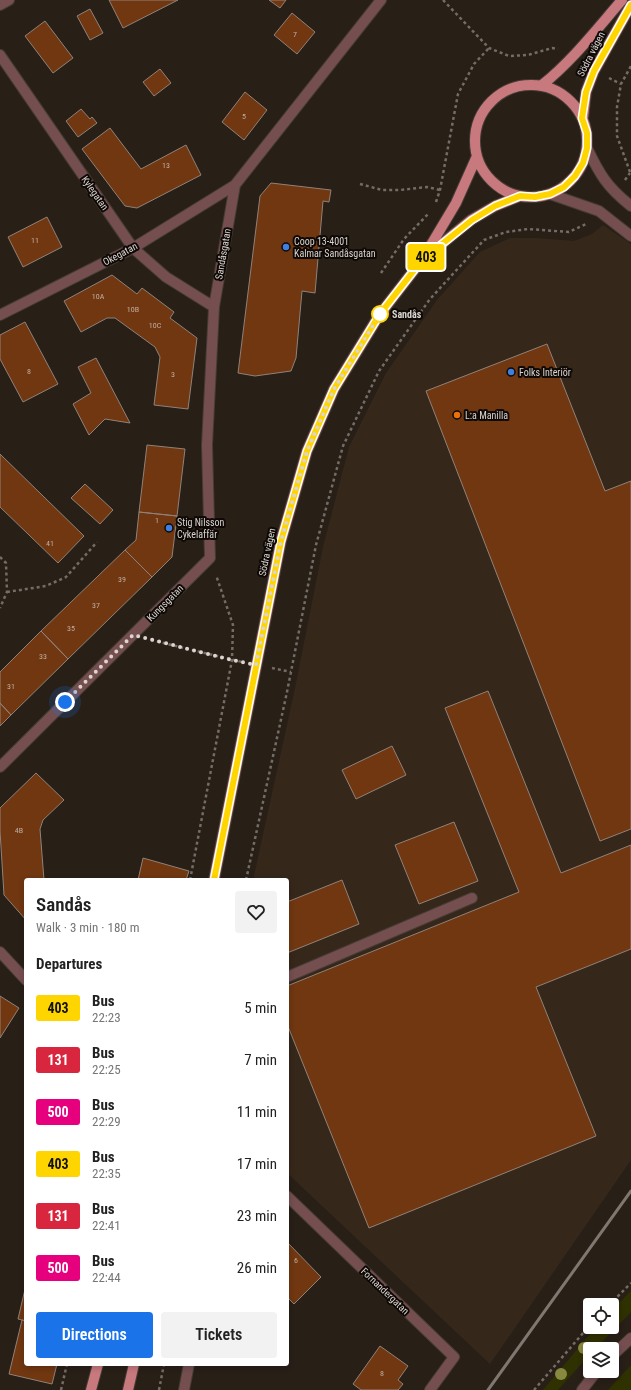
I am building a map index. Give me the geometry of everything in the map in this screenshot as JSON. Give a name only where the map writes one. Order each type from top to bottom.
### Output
[{"type":"main road","name":"Södra vägen","points":[[542,85],[558,72],[622,0]]},
{"type":"main road","name":"Södra vägen","points":[[582,118],[586,92],[594,71],[631,5]]},
{"type":"main road","points":[[532,84],[542,85],[563,94],[574,105],[582,118],[587,133],[587,148],[583,163],[575,176],[564,187],[550,194],[535,197],[520,196],[505,191],[492,182],[483,170],[477,156],[474,141],[476,126],[482,111],[492,99],[504,91],[518,86],[532,84]]},
{"type":"main road","name":"Södra vägen","points":[[214,878],[281,541],[307,451],[334,389],[380,314],[422,260],[456,203],[477,156]]},
{"type":"main road","name":"Södra vägen","points":[[422,260],[472,220],[495,206],[520,196]]},
{"type":"main road","points":[[91,1390],[97,1366]]},
{"type":"main road","points":[[128,1390],[134,1366]]},
{"type":"street","points":[[0,5],[9,0]]},
{"type":"street","name":"Sandåsgatan","points":[[210,558],[207,445],[214,307],[235,185],[381,0]]},
{"type":"street","name":"Kylegatan","points":[[0,55],[133,248],[166,277],[214,307]]},
{"type":"street","points":[[587,148],[599,174],[615,193],[631,206]]},
{"type":"street","name":"Okegatan","points":[[0,315],[133,248],[235,185]]},
{"type":"street","points":[[550,194],[599,211],[631,236]]},
{"type":"street","name":"Kungsgatan","points":[[0,767],[210,558]]},
{"type":"street","points":[[289,976],[472,898]]},
{"type":"street","points":[[0,952],[24,978]]},
{"type":"street","name":"Fornandergatan","points":[[289,1198],[454,1357],[430,1390]]},
{"type":"street","points":[[619,1349],[631,1338]]},
{"type":"street","points":[[184,1390],[189,1366]]},
{"type":"street","points":[[582,1390],[591,1378]]},
{"type":"path","points":[[444,0],[489,48],[509,56],[528,55],[552,48],[559,49],[573,56]]},
{"type":"path","points":[[436,203],[440,190],[458,94],[474,64],[489,48]]},
{"type":"path","points":[[615,193],[631,173],[617,136],[617,107],[621,84],[631,66]]},
{"type":"path","points":[[594,71],[621,84]]},
{"type":"path","points":[[360,184],[382,190],[427,187],[440,190],[456,203]]},
{"type":"path","points":[[381,273],[404,239],[433,209]]},
{"type":"path","points":[[246,878],[291,672],[316,545],[343,446],[379,372],[430,299],[484,240],[506,232],[528,229],[569,232],[585,225],[599,211]]},
{"type":"path","points":[[7,592],[46,586],[66,577],[97,542]]},
{"type":"path","points":[[0,557],[6,563],[7,592],[0,608]]},
{"type":"path","points":[[190,878],[232,660],[233,625],[210,558]]},
{"type":"path","points":[[133,635],[232,660],[291,672]]},
{"type":"path","points":[[616,1298],[631,1283]]},
{"type":"path","points":[[534,1390],[583,1333]]},
{"type":"path","points":[[61,1390],[67,1366]]},
{"type":"path","points":[[159,1390],[164,1366]]},
{"type":"shaded area","points":[[603,225],[631,244],[631,1160],[490,1364],[289,1175],[289,878],[253,878],[294,693],[323,547],[349,447],[386,373],[437,300],[480,252],[510,238],[537,238],[574,241],[592,234]]},
{"type":"shaded area","points":[[631,1291],[631,1312],[619,1324],[619,1303]]},
{"type":"shaded area","points":[[590,1334],[610,1334],[602,1342],[583,1342]]},
{"type":"shaded area","points":[[583,1342],[583,1362],[558,1390],[543,1390]]},
{"type":"shaded area","points":[[631,1365],[631,1390],[608,1390]]},
{"type":"building","points":[[109,0],[178,0],[123,28]]},
{"type":"building","points":[[269,0],[286,0],[280,8]]},
{"type":"building","points":[[90,9],[103,33],[90,40],[77,16]]},
{"type":"building","points":[[292,13],[315,32],[297,54],[274,35]]},
{"type":"building","points":[[45,21],[73,58],[53,73],[25,36]]},
{"type":"building","points":[[160,69],[171,83],[154,96],[143,82]]},
{"type":"building","points":[[245,92],[267,110],[244,140],[222,122]]},
{"type":"building","points":[[81,109],[90,119],[92,117],[97,123],[78,137],[66,121]]},
{"type":"building","points":[[110,128],[141,169],[186,145],[201,175],[137,208],[125,206],[82,149]]},
{"type":"building","name":"Coop 13-4001 Kalmar Sandåsgatan","points":[[271,183],[331,190],[329,202],[323,201],[315,293],[302,291],[296,358],[291,371],[255,376],[238,373],[260,196]]},
{"type":"building","points":[[47,217],[62,247],[23,267],[8,237]]},
{"type":"building","points":[[112,275],[137,294],[142,288],[174,312],[170,318],[197,338],[188,409],[154,405],[160,357],[155,347],[115,318],[107,318],[81,332],[64,301]]},
{"type":"building","points":[[25,322],[58,384],[23,402],[0,359],[0,335]]},
{"type":"building","points":[[547,344],[605,491],[631,481],[631,829],[600,841],[426,391]]},
{"type":"building","points":[[96,358],[130,423],[105,419],[89,435],[73,404],[91,393],[78,367]]},
{"type":"building","points":[[147,445],[185,449],[177,516],[139,512]]},
{"type":"building","points":[[0,454],[84,536],[58,563],[0,507]]},
{"type":"building","points":[[85,484],[113,510],[100,524],[71,498]]},
{"type":"building","points":[[139,512],[177,516],[172,557],[152,577],[125,550],[136,540]]},
{"type":"building","points":[[125,550],[152,577],[68,659],[41,631]]},
{"type":"building","points":[[41,631],[68,659],[11,715],[0,703],[0,672]]},
{"type":"building","points":[[488,691],[561,873],[631,845],[631,949],[536,987],[596,1136],[369,1228],[289,1029],[289,985],[519,892],[445,708]]},
{"type":"building","points":[[0,703],[11,715],[0,726]]},
{"type":"building","points":[[392,746],[406,775],[356,799],[342,770]]},
{"type":"building","points":[[36,773],[64,800],[43,820],[40,829],[44,878],[24,878],[24,918],[4,895],[0,808]]},
{"type":"building","points":[[454,822],[478,881],[419,904],[395,845]]},
{"type":"building","points":[[143,858],[189,871],[187,878],[138,878]]},
{"type":"building","points":[[342,880],[359,924],[289,952],[289,901]]},
{"type":"building","points":[[0,996],[19,1008],[0,1038]]},
{"type":"building","points":[[289,1244],[321,1277],[294,1304],[289,1299]]},
{"type":"building","points":[[24,1294],[24,1320],[18,1319]]},
{"type":"building","points":[[22,1320],[24,1320],[24,1366],[56,1366],[52,1384],[9,1374]]},
{"type":"building","points":[[380,1346],[408,1366],[398,1380],[403,1384],[398,1390],[361,1390],[353,1384]]},
{"type":"railway","points":[[488,1390],[631,1191]]},
{"type":"bus line","name":"403","points":[[214,878],[281,541],[307,451],[334,389],[380,314],[422,260],[472,220],[495,206],[520,196],[535,197],[550,194],[564,187],[575,176],[583,163],[587,148],[587,133],[582,118],[586,92],[594,71],[631,5]]},
{"type":"place","name":"Coop 13-4001 Kalmar Sandåsgatan","points":[[286,247]]},
{"type":"place","name":"Sandås","points":[[380,314]]},
{"type":"place","name":"Folks Interiör","points":[[511,372]]},
{"type":"place","name":"L:a Manilla","points":[[457,415]]},
{"type":"place","name":"Stig Nilsson Cykelaffär","points":[[169,528]]},
{"type":"route","points":[[65,702],[133,635],[256,665],[281,541],[307,451],[334,389],[380,314]]}]
